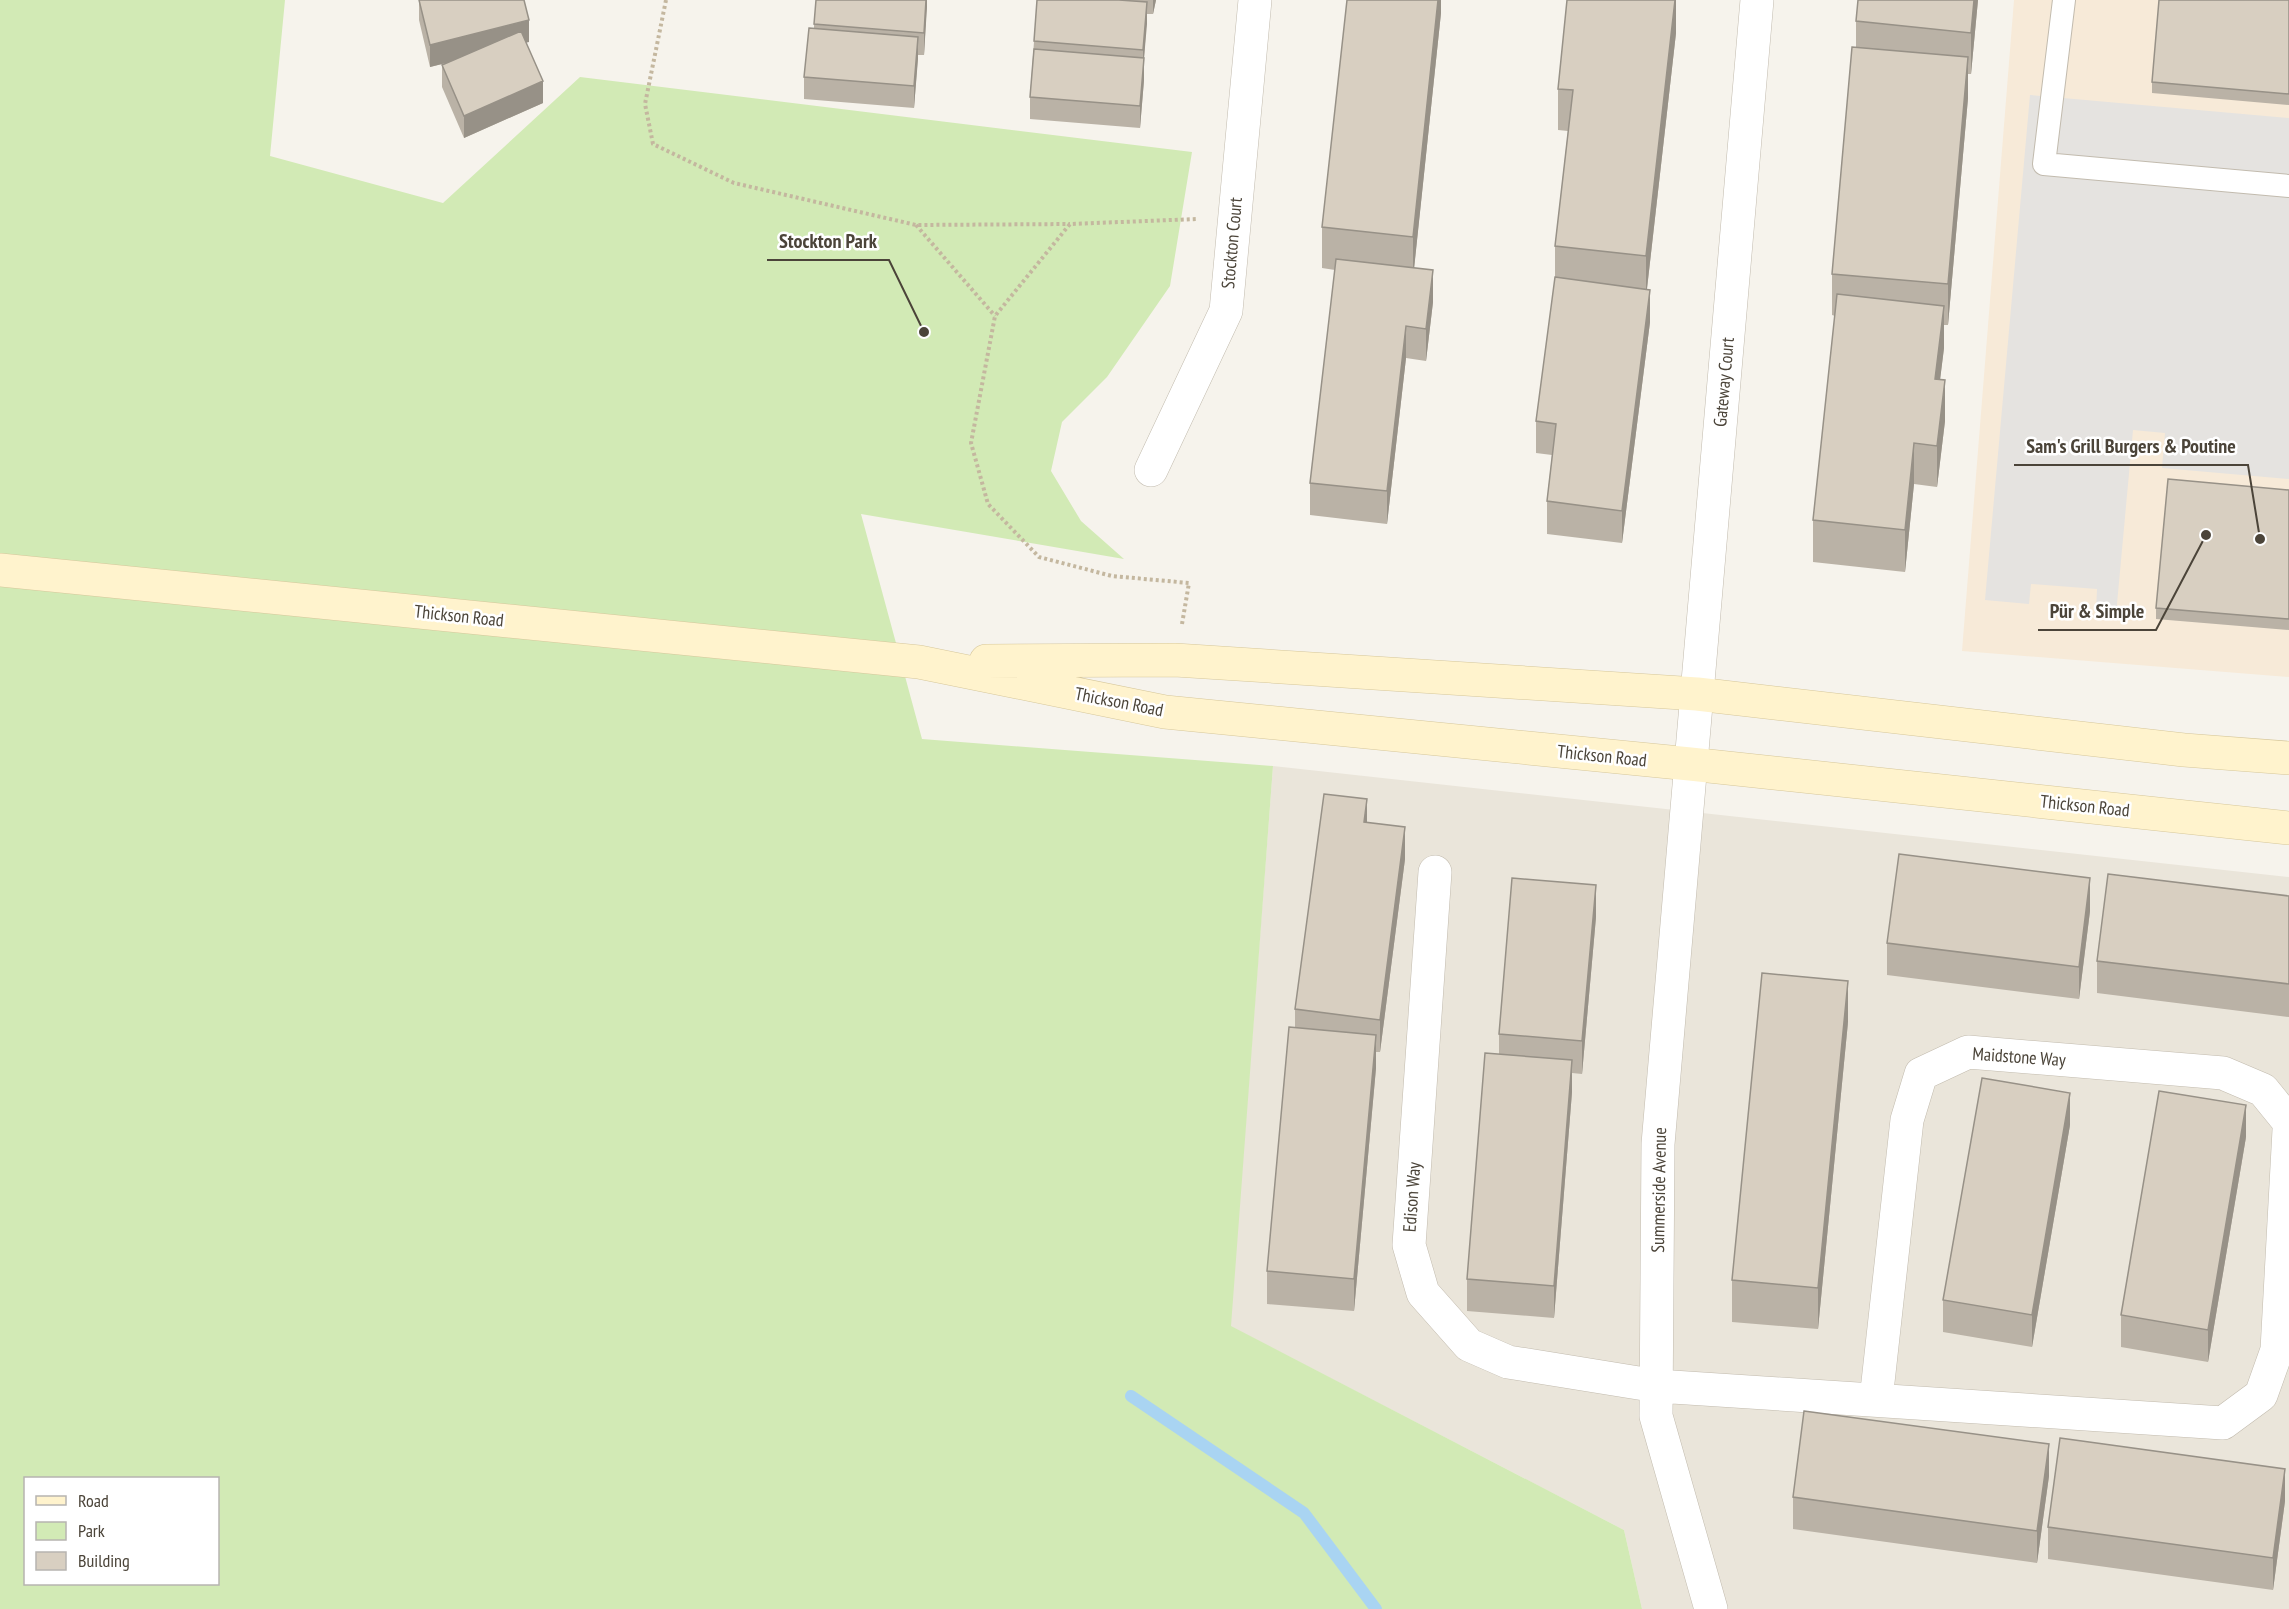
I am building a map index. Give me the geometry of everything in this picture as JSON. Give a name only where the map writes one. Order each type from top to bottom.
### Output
[{"type":"main road","name":"Thickson Road","points":[[0,570],[919,662],[1166,712],[1690,764],[2289,828]]},
{"type":"main road","name":"Thickson Road","points":[[919,662],[1175,660],[1697,694],[2184,750],[2289,758]]},
{"type":"street","name":"Stockton Court","points":[[1151,470],[1226,311],[1255,0]]},
{"type":"street","name":"Gateway Court","points":[[1690,764],[1757,0]]},
{"type":"street","name":"Summerside Avenue","points":[[1690,764],[1658,1144],[1656,1416],[1711,1609]]},
{"type":"street","name":"Edison Way","points":[[1435,872],[1409,1245],[1423,1293],[1469,1345],[1508,1362],[1657,1386]]},
{"type":"street","name":"Maidstone Way","points":[[1876,1400],[1907,1120],[1921,1074],[1968,1052],[2223,1073],[2263,1090],[2289,1122]]},
{"type":"street","points":[[1657,1386],[2223,1423],[2261,1395],[2277,1350],[2289,1130]]},
{"type":"lane","points":[[2064,0],[2044,164],[2289,186]]},
{"type":"path","points":[[666,0],[645,105],[653,144],[734,183],[916,225],[1070,224],[1234,218]]},
{"type":"path","points":[[1070,224],[995,316],[971,443],[988,504],[1039,557],[1112,576],[1189,583],[1175,660]]},
{"type":"path","points":[[916,225],[995,316]]},
{"type":"shaded area","points":[[2014,0],[2289,0],[2289,677],[1962,651]]},
{"type":"shaded area","points":[[2030,95],[2289,118],[2289,479],[2162,468],[2165,433],[2133,430],[2116,615],[2096,613],[2097,589],[2031,584],[2029,604],[1985,600]]},
{"type":"shaded area","points":[[1273,766],[2289,877],[2289,1609],[1642,1609],[1624,1530],[1230,1326]]},
{"type":"green space","points":[[0,0],[285,0],[270,156],[443,203],[580,77],[1192,152],[1170,286],[1107,377],[1062,422],[1051,471],[1081,521],[1124,559],[861,514],[922,739],[1273,766],[1231,1326],[1624,1530],[1642,1609],[0,1609]]},
{"type":"building","points":[[419,0],[524,0],[529,20],[430,45]]},
{"type":"building","points":[[816,0],[926,0],[924,33],[814,24]]},
{"type":"building","points":[[1037,0],[1147,2],[1143,50],[1034,41]]},
{"type":"building","points":[[1347,0],[1438,0],[1413,237],[1322,227]]},
{"type":"building","points":[[1567,0],[1675,0],[1646,256],[1555,246],[1573,90],[1558,89]]},
{"type":"building","points":[[1858,0],[1974,0],[1971,33],[1856,21]]},
{"type":"building","points":[[2159,0],[2289,0],[2289,94],[2152,82]]},
{"type":"building","points":[[809,28],[918,37],[914,86],[804,77]]},
{"type":"building","points":[[521,31],[543,81],[464,116],[442,65]]},
{"type":"building","points":[[1852,47],[1968,57],[1948,284],[1832,274]]},
{"type":"building","points":[[1034,49],[1144,58],[1140,106],[1030,97]]},
{"type":"building","points":[[1336,259],[1433,270],[1426,329],[1406,326],[1387,491],[1310,483]]},
{"type":"building","points":[[1555,277],[1650,290],[1622,511],[1547,501],[1556,424],[1536,421]]},
{"type":"building","points":[[1837,294],[1944,306],[1935,379],[1945,380],[1937,446],[1914,443],[1905,530],[1813,520]]},
{"type":"building","points":[[2168,479],[2289,490],[2289,619],[2156,608]]},
{"type":"building","points":[[1324,794],[1367,799],[1364,822],[1405,827],[1380,1020],[1295,1009]]},
{"type":"building","points":[[1899,854],[2090,878],[2079,967],[1887,943]]},
{"type":"building","points":[[2108,874],[2289,896],[2289,984],[2097,961]]},
{"type":"building","points":[[1512,878],[1596,885],[1582,1041],[1499,1034]]},
{"type":"building","points":[[1762,973],[1848,981],[1818,1288],[1732,1280]]},
{"type":"building","points":[[1289,1027],[1376,1035],[1354,1279],[1267,1271]]},
{"type":"building","points":[[1485,1053],[1572,1060],[1554,1286],[1467,1279]]},
{"type":"building","points":[[1982,1078],[2070,1093],[2032,1315],[1943,1300]]},
{"type":"building","points":[[2159,1091],[2246,1105],[2208,1330],[2121,1315]]},
{"type":"building","points":[[1804,1411],[2049,1444],[2037,1531],[1793,1497]]},
{"type":"building","points":[[2060,1438],[2285,1469],[2273,1558],[2048,1527]]},
{"type":"waterway","points":[[1131,1396],[1304,1513],[1376,1609]]},
{"type":"place","name":"Stockton Park","points":[[924,332]]},
{"type":"place","name":"Pür & Simple","points":[[2206,535]]},
{"type":"place","name":"Sam's Grill Burgers & Poutine","points":[[2260,539]]}]
